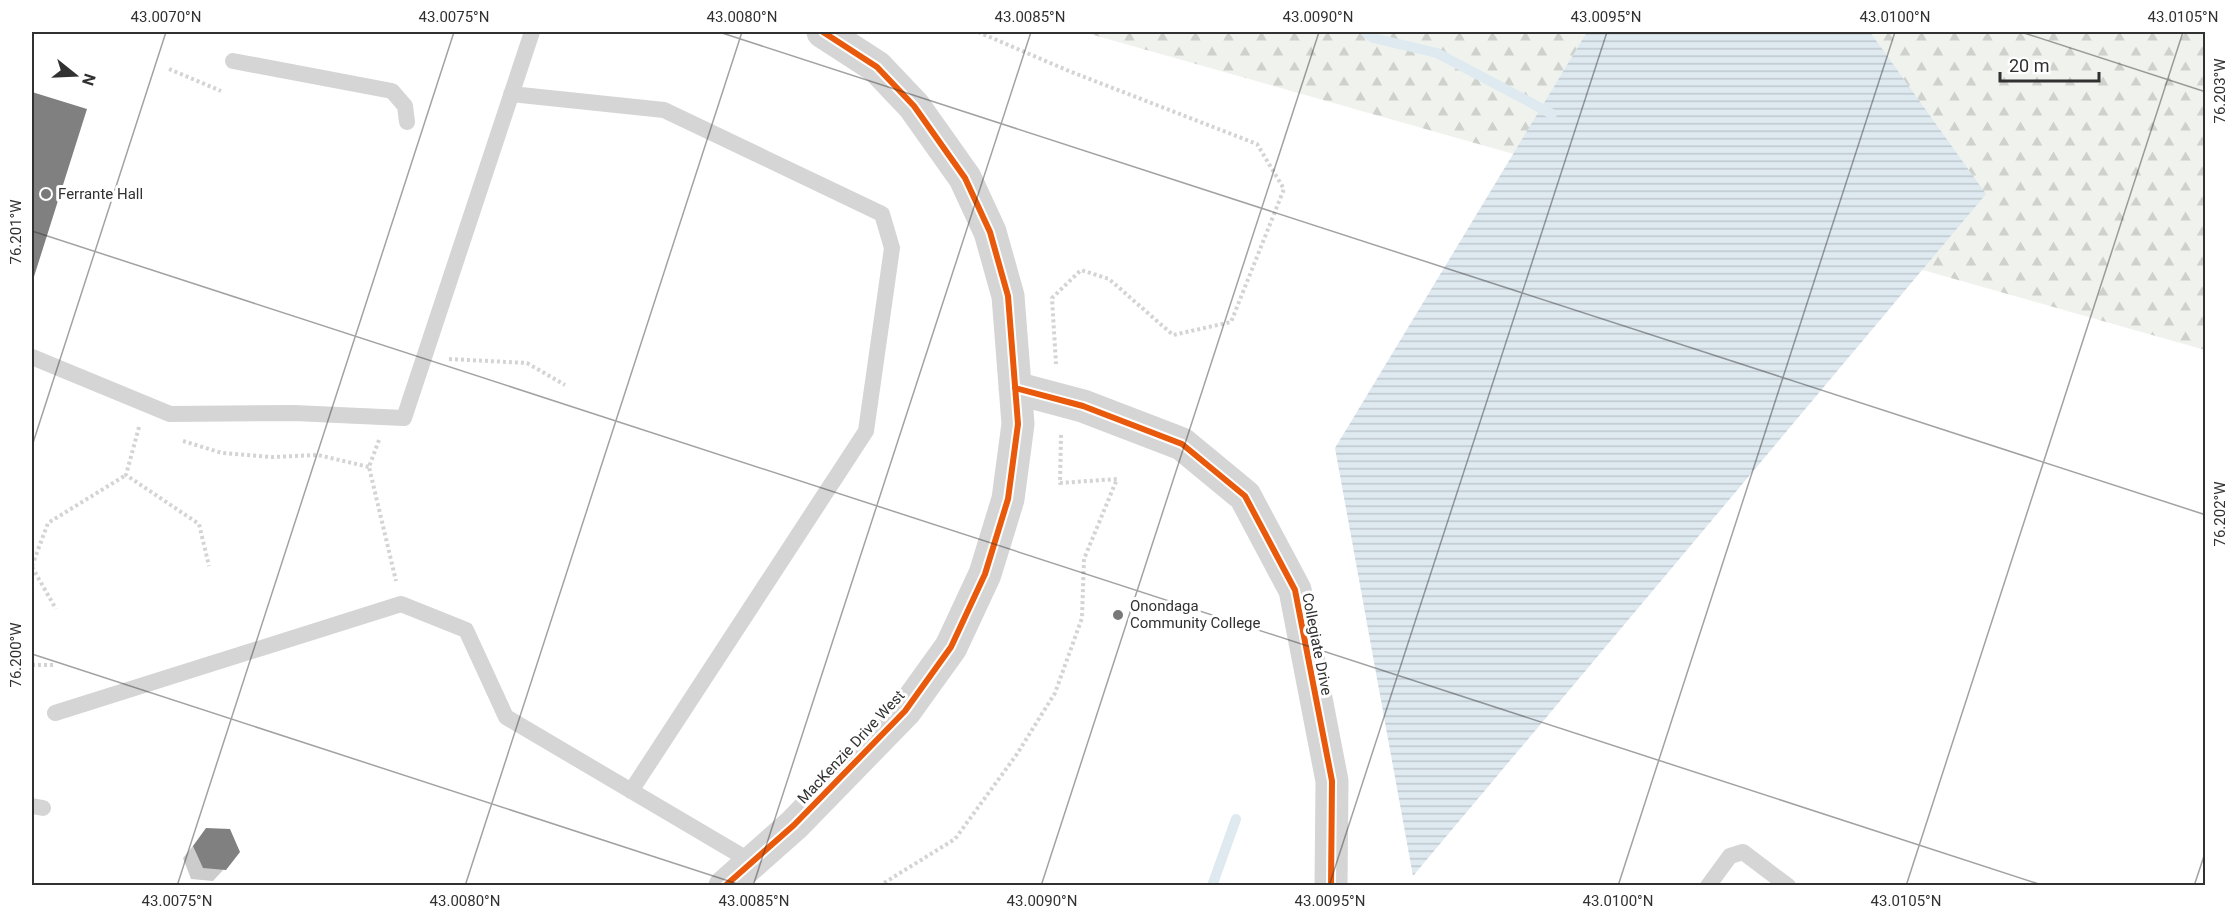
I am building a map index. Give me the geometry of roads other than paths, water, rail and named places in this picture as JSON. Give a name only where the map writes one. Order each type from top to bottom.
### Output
[{"type":"street","name":"MacKenzie Drive West","points":[[724,885],[794,825],[905,711],[951,647],[985,574],[1008,499],[1018,424],[1008,296],[990,232],[965,178],[914,106],[877,67],[824,32]]},
{"type":"street","name":"Collegiate Drive","points":[[1015,388],[1083,406],[1182,444],[1245,496],[1295,590],[1332,782],[1331,885]]},
{"type":"lane","points":[[32,357],[170,414],[294,413],[404,418],[532,32]]},
{"type":"lane","points":[[233,61],[392,91],[405,106],[407,122]]},
{"type":"lane","points":[[511,94],[664,110],[882,214],[892,248],[866,431],[631,790]]},
{"type":"lane","points":[[55,713],[401,604],[466,630],[506,717],[752,862]]},
{"type":"lane","points":[[1708,885],[1730,856],[1743,852],[1788,885]]},
{"type":"waterway","points":[[1365,32],[1373,38],[1437,53],[1552,114]]},
{"type":"waterway","points":[[1212,886],[1236,819]]},
{"type":"place","name":"Ferrante Hall","points":[[46,194]]},
{"type":"place","name":"Onondaga Community College","points":[[1118,615]]}]
